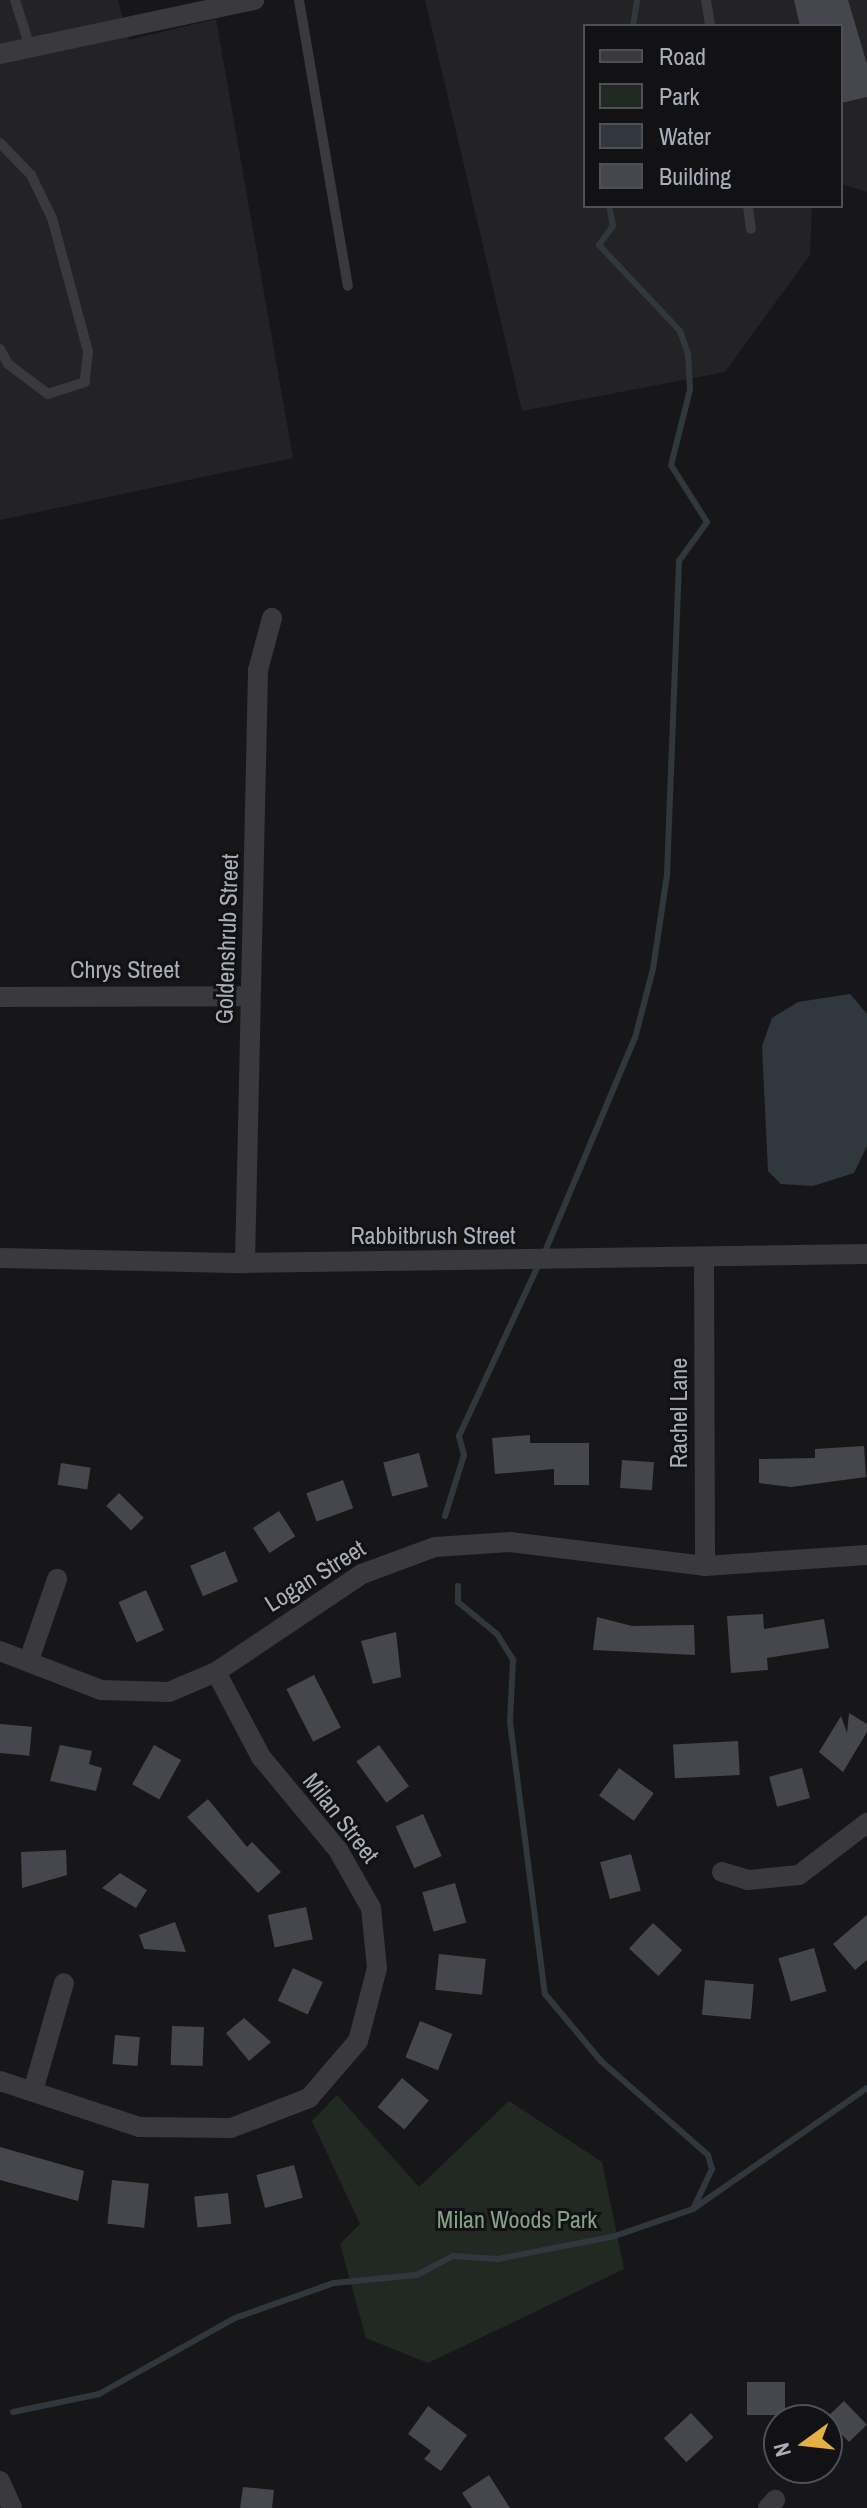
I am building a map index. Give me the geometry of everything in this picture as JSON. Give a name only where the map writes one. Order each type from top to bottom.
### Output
[{"type":"street","points":[[0,54],[254,0]]},
{"type":"street","name":"Goldenshrub Street","points":[[245,1263],[258,670],[272,618]]},
{"type":"street","name":"Chrys Street","points":[[0,997],[250,996]]},
{"type":"street","name":"Rabbitbrush Street","points":[[0,1258],[245,1263],[704,1259],[867,1254]]},
{"type":"street","name":"Rachel Lane","points":[[704,1259],[705,1566]]},
{"type":"street","name":"Logan Street","points":[[0,1651],[123,1693],[169,1692],[216,1672],[362,1574],[435,1547],[510,1542],[705,1566],[867,1555]]},
{"type":"street","points":[[29,1660],[57,1579]]},
{"type":"street","name":"Milan Street","points":[[0,2081],[139,2127],[231,2128],[309,2098],[347,2058],[368,2020],[377,1968],[371,1908],[338,1850],[261,1757],[216,1672]]},
{"type":"street","points":[[722,1872],[748,1880],[799,1875],[867,1823]]},
{"type":"street","points":[[33,2091],[64,1983]]},
{"type":"street","points":[[0,2481],[12,2508]]},
{"type":"lane","points":[[15,0],[30,47]]},
{"type":"lane","points":[[299,0],[348,286]]},
{"type":"lane","points":[[706,0],[710,24]]},
{"type":"lane","points":[[0,143],[31,175],[52,218],[88,351],[85,382],[48,394],[16,372],[0,349]]},
{"type":"lane","points":[[748,208],[751,229]]},
{"type":"shaded area","points":[[0,0],[118,0],[129,40],[216,19],[293,458],[0,520]]},
{"type":"shaded area","points":[[425,0],[867,0],[867,192],[843,185],[843,24],[583,24],[583,208],[812,208],[810,255],[725,372],[522,411]]},
{"type":"green space","name":"Milan Woods Park","points":[[337,2095],[419,2187],[509,2101],[602,2162],[624,2269],[428,2363],[366,2338],[340,2244],[360,2224],[312,2121]]},
{"type":"water","points":[[850,994],[867,1014],[867,1146],[854,1173],[813,1186],[781,1184],[768,1171],[762,1046],[772,1018],[798,1002]]},
{"type":"building","points":[[794,0],[848,0],[867,64],[867,97],[843,103],[843,24],[800,24]]},
{"type":"building","points":[[530,1435],[530,1443],[589,1443],[589,1485],[554,1485],[554,1469],[495,1474],[492,1438]]},
{"type":"building","points":[[864,1446],[866,1477],[791,1487],[759,1483],[759,1459],[815,1458],[815,1449]]},
{"type":"building","points":[[419,1453],[428,1487],[392,1496],[383,1463]]},
{"type":"building","points":[[622,1460],[654,1462],[652,1490],[620,1488]]},
{"type":"building","points":[[61,1463],[91,1468],[87,1489],[58,1485]]},
{"type":"building","points":[[343,1480],[353,1508],[317,1522],[306,1493]]},
{"type":"building","points":[[119,1493],[144,1518],[131,1530],[106,1506]]},
{"type":"building","points":[[279,1511],[295,1536],[269,1553],[253,1528]]},
{"type":"building","points":[[225,1551],[238,1581],[203,1596],[190,1566]]},
{"type":"building","points":[[146,1590],[164,1630],[136,1642],[119,1602]]},
{"type":"building","points":[[763,1614],[764,1629],[824,1619],[829,1648],[767,1658],[768,1670],[731,1673],[727,1616]]},
{"type":"building","points":[[597,1617],[632,1626],[694,1625],[695,1655],[593,1650]]},
{"type":"building","points":[[396,1632],[401,1677],[373,1684],[361,1641]]},
{"type":"building","points":[[314,1675],[341,1728],[313,1742],[286,1689]]},
{"type":"building","points":[[849,1713],[867,1724],[867,1732],[843,1772],[819,1752],[841,1716],[847,1733]]},
{"type":"building","points":[[0,1724],[32,1727],[29,1756],[0,1753]]},
{"type":"building","points":[[738,1741],[740,1775],[675,1778],[673,1744]]},
{"type":"building","points":[[60,1745],[92,1751],[89,1764],[102,1768],[96,1791],[50,1781]]},
{"type":"building","points":[[154,1745],[181,1760],[159,1799],[132,1784]]},
{"type":"building","points":[[379,1745],[409,1786],[386,1803],[356,1761]]},
{"type":"building","points":[[619,1768],[654,1793],[634,1821],[599,1796]]},
{"type":"building","points":[[802,1768],[810,1798],[777,1807],[769,1777]]},
{"type":"building","points":[[208,1799],[247,1847],[252,1842],[281,1872],[258,1893],[187,1817]]},
{"type":"building","points":[[423,1814],[442,1856],[414,1868],[396,1826]]},
{"type":"building","points":[[66,1850],[67,1875],[22,1888],[21,1852]]},
{"type":"building","points":[[631,1854],[641,1891],[610,1899],[600,1862]]},
{"type":"building","points":[[120,1873],[147,1890],[136,1908],[102,1888]]},
{"type":"building","points":[[455,1883],[466,1922],[434,1932],[422,1892]]},
{"type":"building","points":[[306,1907],[313,1939],[275,1947],[268,1915]]},
{"type":"building","points":[[867,1915],[867,1960],[855,1970],[833,1944]]},
{"type":"building","points":[[175,1922],[186,1952],[144,1949],[139,1935]]},
{"type":"building","points":[[653,1923],[682,1950],[658,1976],[629,1949]]},
{"type":"building","points":[[814,1948],[826,1991],[791,2001],[778,1958]]},
{"type":"building","points":[[439,1954],[486,1959],[482,1995],[435,1990]]},
{"type":"building","points":[[293,1968],[323,1982],[308,2015],[278,2001]]},
{"type":"building","points":[[705,1980],[754,1984],[751,2019],[702,2015]]},
{"type":"building","points":[[244,2018],[271,2042],[249,2061],[226,2033]]},
{"type":"building","points":[[420,2021],[452,2034],[438,2070],[405,2057]]},
{"type":"building","points":[[172,2026],[204,2027],[203,2066],[171,2065]]},
{"type":"building","points":[[115,2035],[140,2037],[137,2066],[112,2064]]},
{"type":"building","points":[[402,2078],[429,2100],[404,2130],[378,2107]]},
{"type":"building","points":[[0,2147],[84,2171],[78,2201],[0,2180]]},
{"type":"building","points":[[294,2165],[303,2198],[265,2208],[256,2175]]},
{"type":"building","points":[[112,2180],[149,2184],[144,2228],[107,2224]]},
{"type":"building","points":[[228,2193],[231,2224],[197,2227],[194,2197]]},
{"type":"building","points":[[747,2382],[785,2382],[785,2404],[763,2404],[763,2415],[747,2415]]},
{"type":"building","points":[[844,2401],[867,2425],[849,2442],[843,2436],[841,2404]]},
{"type":"building","points":[[428,2406],[467,2435],[441,2471],[424,2459],[431,2451],[408,2434]]},
{"type":"building","points":[[691,2413],[714,2437],[686,2462],[664,2438]]},
{"type":"building","points":[[489,2475],[510,2508],[472,2508],[462,2493]]},
{"type":"building","points":[[243,2487],[274,2490],[272,2508],[240,2508]]},
{"type":"waterway","points":[[633,24],[637,0]]},
{"type":"waterway","points":[[544,1254],[635,1038],[653,969],[667,875],[679,561],[707,522],[671,465],[690,390],[688,354],[680,331],[599,245],[613,226],[609,208]]},
{"type":"waterway","points":[[445,1516],[464,1455],[459,1436],[539,1264]]},
{"type":"waterway","points":[[458,1586],[458,1602],[497,1634],[513,1660],[510,1722],[545,1994],[601,2061],[708,2155],[712,2169],[693,2209]]},
{"type":"waterway","points":[[13,2412],[99,2394],[235,2318],[334,2283],[417,2275],[453,2256],[498,2259],[615,2236],[693,2209],[867,2088]]}]
